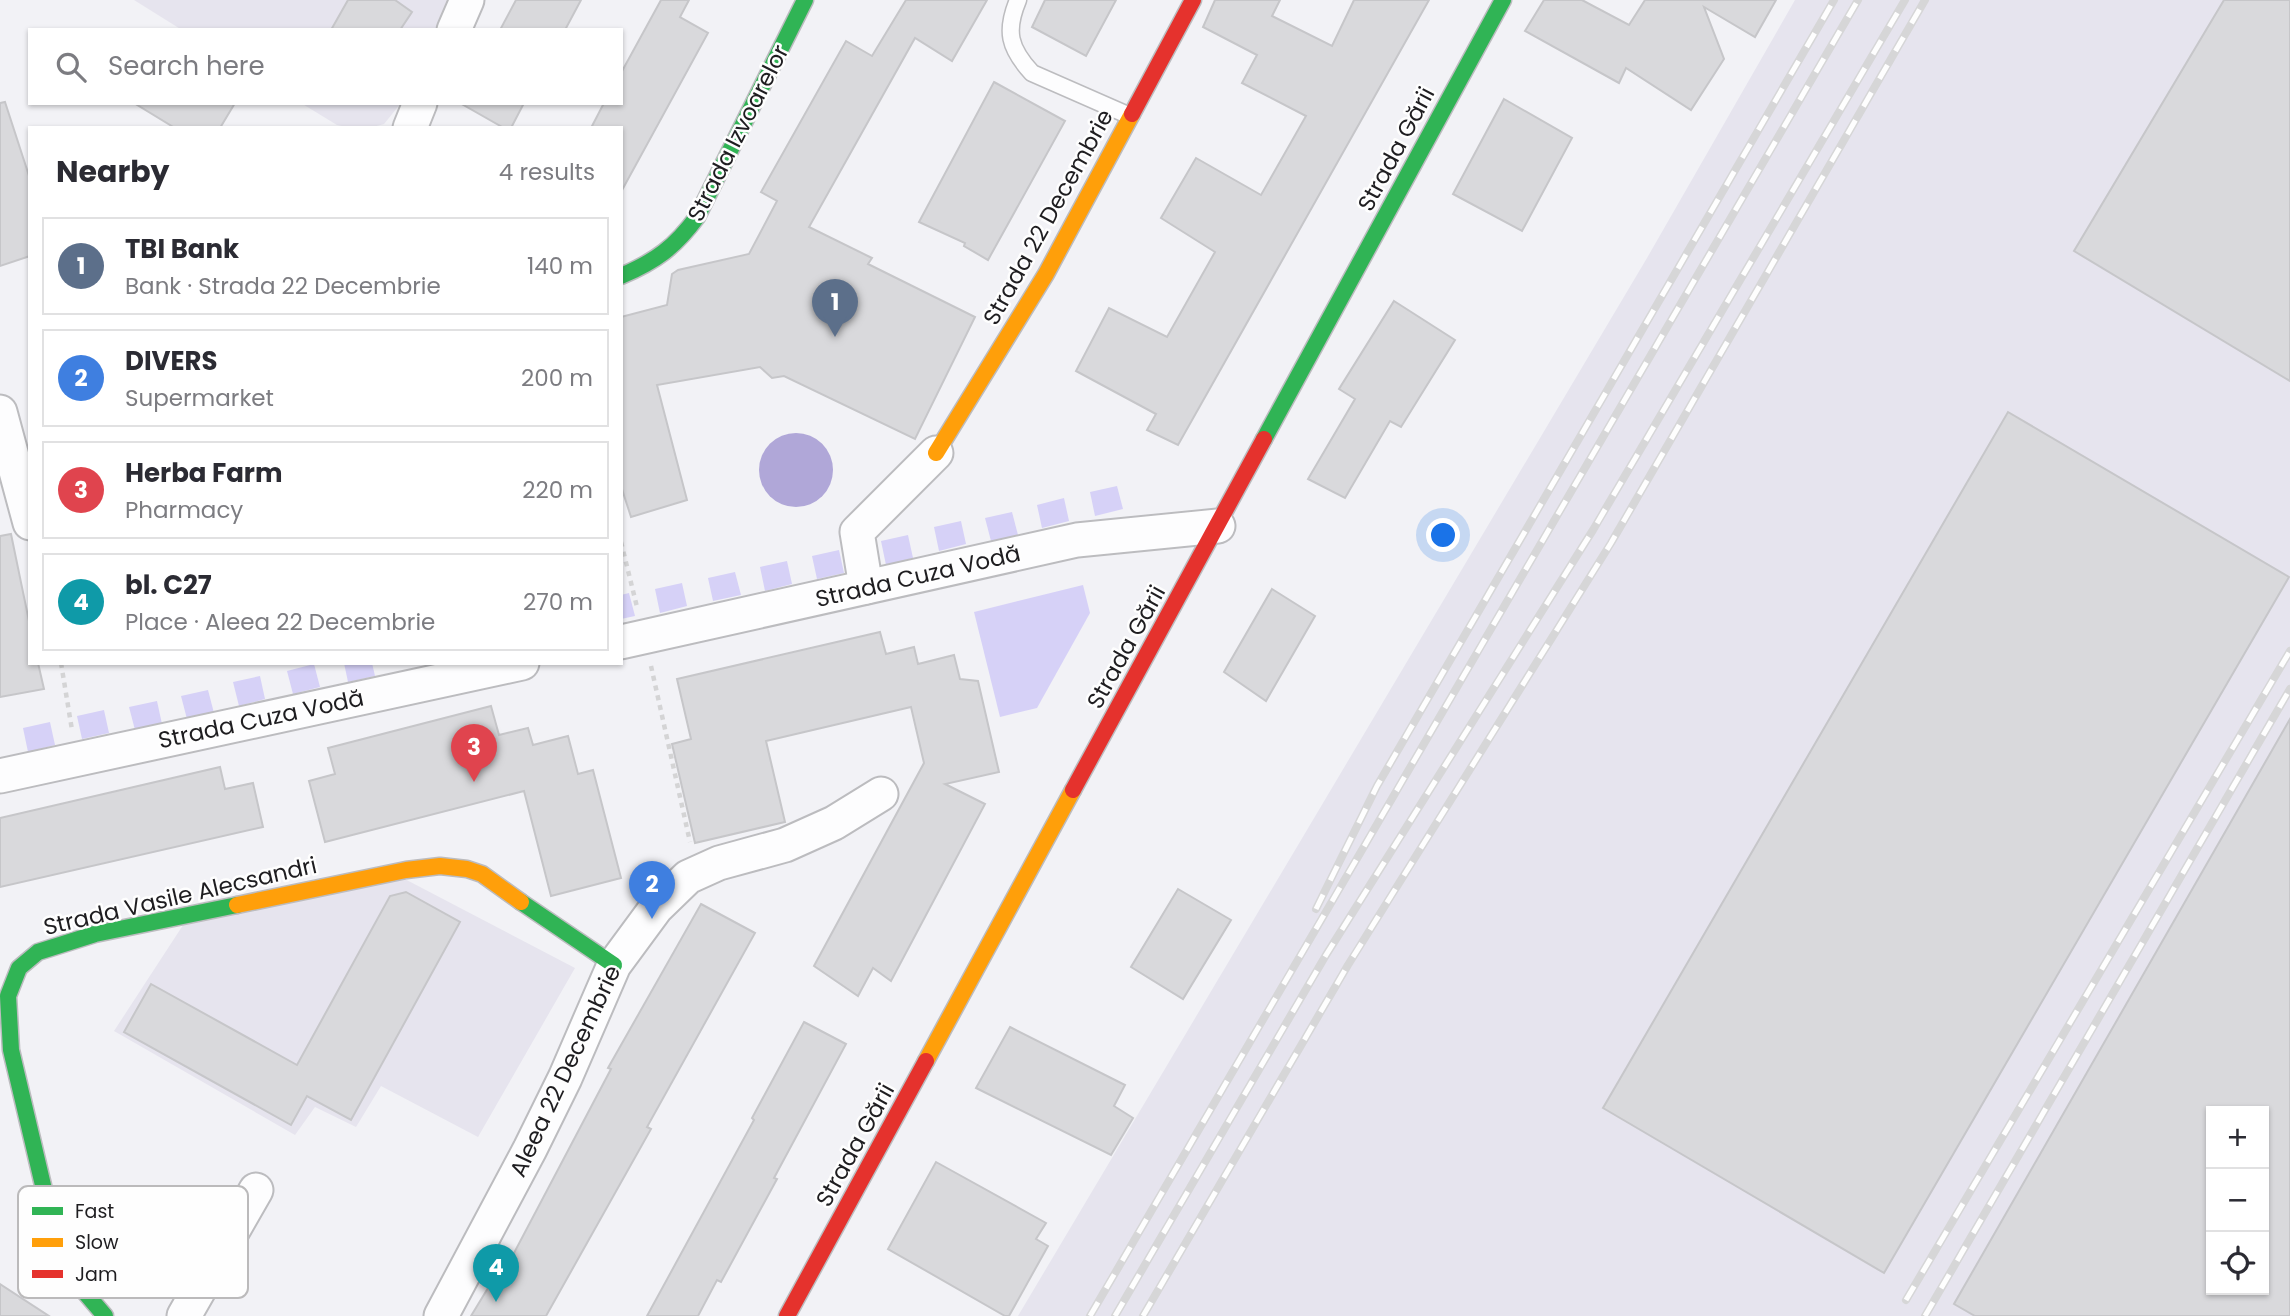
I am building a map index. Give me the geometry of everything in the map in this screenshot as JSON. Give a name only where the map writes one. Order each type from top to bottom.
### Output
[{"type":"street","points":[[454,28],[467,0]]},
{"type":"street","name":"Strada Izvoarelor","points":[[623,275],[655,260],[675,244],[701,214],[805,0]]},
{"type":"street","name":"Strada 22 Decembrie","points":[[936,453],[1046,274],[1193,0]]},
{"type":"street","name":"Strada Gării","points":[[787,1316],[1503,0]]},
{"type":"street","points":[[411,126],[419,105]]},
{"type":"street","points":[[8,419],[28,514]]},
{"type":"street","points":[[866,587],[856,532],[936,453]]},
{"type":"street","name":"Strada Cuza Vodă","points":[[633,640],[1077,540],[1218,527]]},
{"type":"street","name":"Strada Cuza Vodă","points":[[0,776],[513,665]]},
{"type":"street","name":"Aleea 22 Decembrie","points":[[441,1316],[565,1078],[614,965],[656,908],[688,877],[719,863],[785,845],[834,823],[881,794]]},
{"type":"street","name":"Strada Vasile Alecsandri","points":[[44,1186],[11,1050],[8,996],[19,968],[38,952],[95,934],[191,914],[405,870],[453,866],[475,871],[495,882],[614,965]]},
{"type":"street","points":[[248,1204],[256,1190]]},
{"type":"street","name":"Strada Vasile Alecsandri","points":[[89,1298],[105,1316]]},
{"type":"street","points":[[184,1316],[194,1298]]},
{"type":"lane","points":[[1018,0],[1009,33],[1021,60],[1032,72],[1130,116]]},
{"type":"path","points":[[623,558],[633,640],[694,859],[688,877]]},
{"type":"path","points":[[61,665],[76,758]]},
{"type":"shaded area","points":[[134,0],[457,0],[442,28],[179,28]]},
{"type":"shaded area","points":[[1795,0],[2290,0],[2290,1316],[1018,1316],[1647,258]]},
{"type":"shaded area","points":[[304,105],[399,105],[384,124],[337,125]]},
{"type":"shaded area","points":[[789,433],[803,433],[817,439],[827,449],[833,470],[827,491],[817,501],[803,507],[789,507],[775,501],[765,491],[759,477],[759,463],[765,449],[775,439]]},
{"type":"shaded area","points":[[1117,486],[1123,509],[1095,516],[1090,492]]},
{"type":"shaded area","points":[[1064,498],[1069,521],[1042,528],[1037,505]]},
{"type":"shaded area","points":[[1012,512],[1018,535],[991,541],[985,518]]},
{"type":"shaded area","points":[[961,521],[966,544],[939,551],[934,527]]},
{"type":"shaded area","points":[[908,535],[913,558],[886,565],[881,541]]},
{"type":"shaded area","points":[[839,550],[844,573],[817,579],[812,556]]},
{"type":"shaded area","points":[[787,561],[792,584],[765,591],[760,567]]},
{"type":"shaded area","points":[[735,572],[741,595],[713,601],[708,578]]},
{"type":"shaded area","points":[[682,583],[687,606],[660,613],[655,589]]},
{"type":"shaded area","points":[[1083,585],[1090,613],[1037,708],[1000,717],[974,612]]},
{"type":"shaded area","points":[[629,593],[635,616],[623,619],[623,594]]},
{"type":"shaded area","points":[[314,665],[320,687],[293,694],[287,671]]},
{"type":"shaded area","points":[[344,665],[372,665],[375,676],[348,682]]},
{"type":"shaded area","points":[[260,676],[265,699],[239,706],[233,682]]},
{"type":"shaded area","points":[[208,690],[214,713],[187,719],[181,696]]},
{"type":"shaded area","points":[[157,701],[162,724],[135,730],[129,707]]},
{"type":"shaded area","points":[[104,710],[109,733],[82,739],[77,716]]},
{"type":"shaded area","points":[[50,722],[55,745],[28,752],[23,728]]},
{"type":"shaded area","points":[[399,876],[575,968],[478,1137],[381,1086],[356,1127],[315,1107],[295,1135],[114,1031],[187,919]]},
{"type":"building","points":[[348,0],[395,0],[412,12],[401,28],[332,28]]},
{"type":"building","points":[[516,0],[581,0],[566,28],[501,28]]},
{"type":"building","points":[[661,0],[689,0],[680,17],[708,33],[623,188],[623,126],[592,126],[603,105],[623,105],[623,69]]},
{"type":"building","points":[[906,0],[987,0],[952,61],[915,38],[809,227],[872,258],[868,264],[975,317],[915,439],[784,376],[772,378],[760,367],[657,385],[687,500],[631,517],[623,492],[623,316],[667,305],[672,274],[678,270],[749,254],[777,201],[761,192],[846,41],[872,56]]},
{"type":"building","points":[[1045,0],[1116,0],[1086,56],[1032,27]]},
{"type":"building","points":[[1215,0],[1280,0],[1272,16],[1332,46],[1354,0],[1429,0],[1178,445],[1147,430],[1156,414],[1076,371],[1109,308],[1167,337],[1215,252],[1161,218],[1196,158],[1261,195],[1306,116],[1242,83],[1257,55],[1203,27]]},
{"type":"building","points":[[1544,0],[1582,0],[1629,25],[1645,0],[1776,0],[1755,37],[1704,7],[1724,59],[1691,110],[1626,68],[1619,83],[1525,31]]},
{"type":"building","points":[[2224,0],[2290,0],[2290,381],[2074,251]]},
{"type":"building","points":[[994,82],[1065,121],[988,260],[964,246],[965,243],[919,222]]},
{"type":"building","points":[[1504,99],[1572,138],[1522,231],[1453,194]]},
{"type":"building","points":[[5,102],[28,173],[28,257],[0,266],[0,103]]},
{"type":"building","points":[[137,105],[234,105],[221,126],[172,126]]},
{"type":"building","points":[[464,105],[523,105],[512,126],[500,126]]},
{"type":"building","points":[[1394,301],[1455,340],[1401,427],[1390,421],[1345,498],[1308,479],[1355,399],[1339,389]]},
{"type":"building","points":[[2008,412],[2289,577],[1884,1273],[1603,1108]]},
{"type":"building","points":[[11,534],[28,616],[28,665],[38,665],[44,689],[0,697],[0,536]]},
{"type":"building","points":[[1272,589],[1315,616],[1266,701],[1224,672]]},
{"type":"building","points":[[880,632],[886,654],[914,647],[918,664],[954,655],[960,679],[978,681],[999,772],[945,784],[985,804],[891,981],[873,968],[858,996],[814,966],[924,763],[911,707],[766,741],[785,822],[695,843],[672,744],[691,739],[677,679]]},
{"type":"building","points":[[491,706],[499,735],[528,728],[533,745],[568,736],[578,774],[593,770],[621,878],[551,896],[524,791],[325,842],[309,781],[335,774],[328,748]]},
{"type":"building","points":[[2290,719],[2290,1316],[1975,1316],[1954,1304]]},
{"type":"building","points":[[220,767],[225,789],[253,783],[263,827],[0,887],[0,818]]},
{"type":"building","points":[[1178,889],[1231,920],[1183,999],[1131,967]]},
{"type":"building","points":[[406,892],[460,922],[351,1120],[307,1096],[291,1125],[124,1032],[151,984],[297,1065],[390,896]]},
{"type":"building","points":[[701,904],[755,933],[647,1127],[651,1129],[546,1316],[471,1316],[488,1288],[494,1291],[611,1069],[608,1068]]},
{"type":"building","points":[[804,1022],[846,1044],[774,1178],[777,1179],[721,1282],[717,1280],[698,1316],[647,1316],[754,1120],[752,1118]]},
{"type":"building","points":[[1010,1027],[1125,1085],[1114,1106],[1133,1118],[1111,1155],[976,1088]]},
{"type":"building","points":[[936,1162],[1046,1223],[1036,1239],[1048,1246],[1009,1316],[888,1249]]},
{"type":"building","points":[[0,1284],[49,1316],[0,1316]]},
{"type":"railway","points":[[1316,909],[1377,786],[1834,0]]},
{"type":"railway","points":[[1090,1316],[1858,0]]},
{"type":"railway","points":[[1115,1316],[1326,955],[1593,530],[1905,0]]},
{"type":"railway","points":[[1143,1316],[1348,965],[1611,543],[1925,0]]},
{"type":"railway","points":[[1906,1300],[2290,651]]},
{"type":"railway","points":[[1925,1316],[2290,689]]},
{"type":"traffic: fast","points":[[623,275],[664,252],[697,217],[805,0]]},
{"type":"traffic: fast","points":[[1264,439],[1503,0]]},
{"type":"traffic: fast","points":[[521,902],[614,965]]},
{"type":"traffic: fast","points":[[43,1186],[11,1050],[8,996],[19,968],[38,952],[95,934],[237,905]]},
{"type":"traffic: fast","points":[[90,1298],[105,1316]]},
{"type":"traffic: slow","points":[[936,453],[1046,274],[1132,114]]},
{"type":"traffic: slow","points":[[926,1061],[1073,790]]},
{"type":"traffic: slow","points":[[237,905],[406,870],[440,866],[467,869],[482,874],[521,902]]},
{"type":"traffic: jam","points":[[1132,114],[1193,0]]},
{"type":"traffic: jam","points":[[1073,790],[1264,439]]},
{"type":"traffic: jam","points":[[787,1316],[926,1061]]},
{"type":"place","name":"TBI Bank","points":[[835,337]]},
{"type":"place","name":"Herba Farm","points":[[474,782]]},
{"type":"place","name":"DIVERS","points":[[652,919]]},
{"type":"place","name":"bl. C27","points":[[496,1302]]}]
